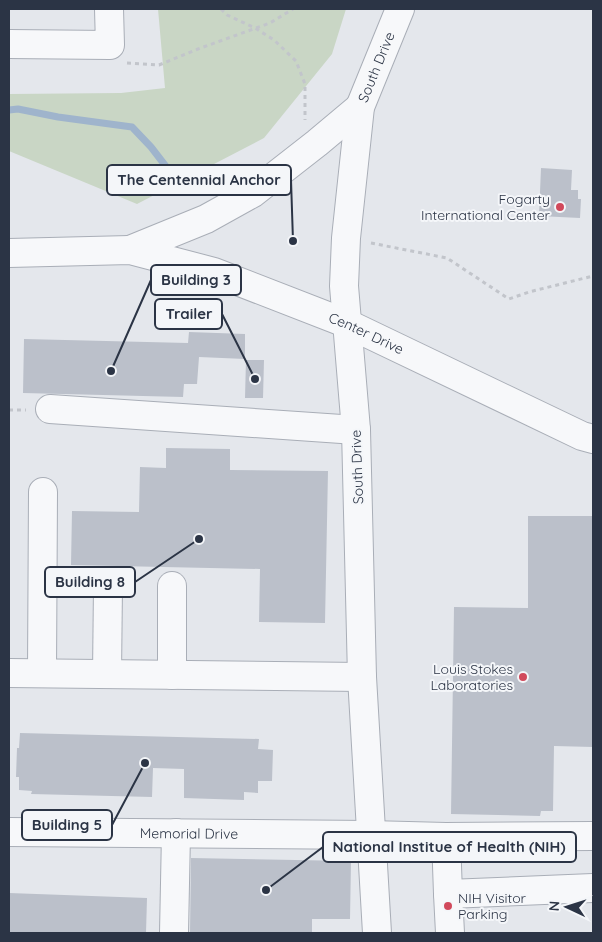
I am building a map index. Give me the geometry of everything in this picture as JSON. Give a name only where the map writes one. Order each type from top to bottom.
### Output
[{"type":"street","points":[[9,44],[110,45],[109,9]]},
{"type":"street","name":"South Drive","points":[[377,933],[362,677],[356,430],[344,286],[346,238],[360,107],[400,9]]},
{"type":"street","name":"Center Drive","points":[[130,250],[206,219],[253,193],[360,107]]},
{"type":"street","name":"Center Drive","points":[[9,253],[130,250],[214,272],[348,324],[574,432],[593,439]]},
{"type":"street","points":[[50,409],[356,430]]},
{"type":"street","points":[[42,673],[44,492]]},
{"type":"street","points":[[107,674],[108,586]]},
{"type":"street","points":[[172,586],[172,675]]},
{"type":"street","points":[[9,673],[362,677]]},
{"type":"street","name":"Memorial Drive","points":[[9,832],[446,837],[593,836]]},
{"type":"street","points":[[174,933],[176,834]]},
{"type":"street","points":[[446,837],[450,933]]},
{"type":"street","points":[[448,894],[593,888]]},
{"type":"path","points":[[220,9],[227,15],[255,28],[274,40],[296,61],[305,84],[305,128],[317,143]]},
{"type":"path","points":[[122,62],[159,65],[270,23],[293,9]]},
{"type":"path","points":[[346,238],[447,258],[509,299],[593,276]]},
{"type":"green space","points":[[158,9],[346,9],[332,54],[264,138],[137,204],[9,151],[9,94],[121,93],[165,88]]},
{"type":"building","name":"Fogarty International Center","points":[[541,168],[572,170],[571,190],[578,190],[578,199],[581,199],[580,218],[539,216]]},
{"type":"building","points":[[189,332],[245,334],[245,359],[199,357],[197,384],[184,384],[183,397],[23,393],[24,339],[188,343]]},
{"type":"building","points":[[246,360],[264,360],[263,398],[245,398]]},
{"type":"building","points":[[166,448],[230,449],[230,470],[328,471],[325,623],[259,622],[260,569],[71,565],[72,511],[139,512],[140,467],[166,468]]},
{"type":"building","name":"Louis Stokes Laboratories","points":[[528,516],[593,516],[593,747],[554,746],[553,811],[541,811],[540,816],[451,814],[454,607],[528,608]]},
{"type":"building","points":[[20,733],[259,739],[258,749],[273,750],[272,781],[258,781],[258,793],[244,792],[244,800],[184,798],[184,769],[153,768],[152,797],[31,794],[32,791],[19,790],[19,777],[16,777],[17,748],[19,748]]},
{"type":"building","points":[[191,858],[351,861],[350,919],[312,919],[312,933],[190,933]]},
{"type":"building","points":[[9,893],[147,898],[146,933],[9,933]]},
{"type":"waterway","points":[[9,110],[18,109],[58,117],[132,127],[151,147],[181,186]]},
{"type":"place","name":"Fogarty International Center","points":[[560,207]]},
{"type":"place","name":"The Centennial Anchor","points":[[293,241]]},
{"type":"place","name":"Building 3","points":[[111,371]]},
{"type":"place","name":"Trailer","points":[[255,379]]},
{"type":"place","name":"Building 8","points":[[199,539]]},
{"type":"place","name":"Louis Stokes Laboratories","points":[[523,677]]},
{"type":"place","name":"Building 5","points":[[145,763]]},
{"type":"place","name":"National Institue of Health (NIH)","points":[[266,890]]},
{"type":"place","name":"NIH Visitor Parking","points":[[448,906]]}]
